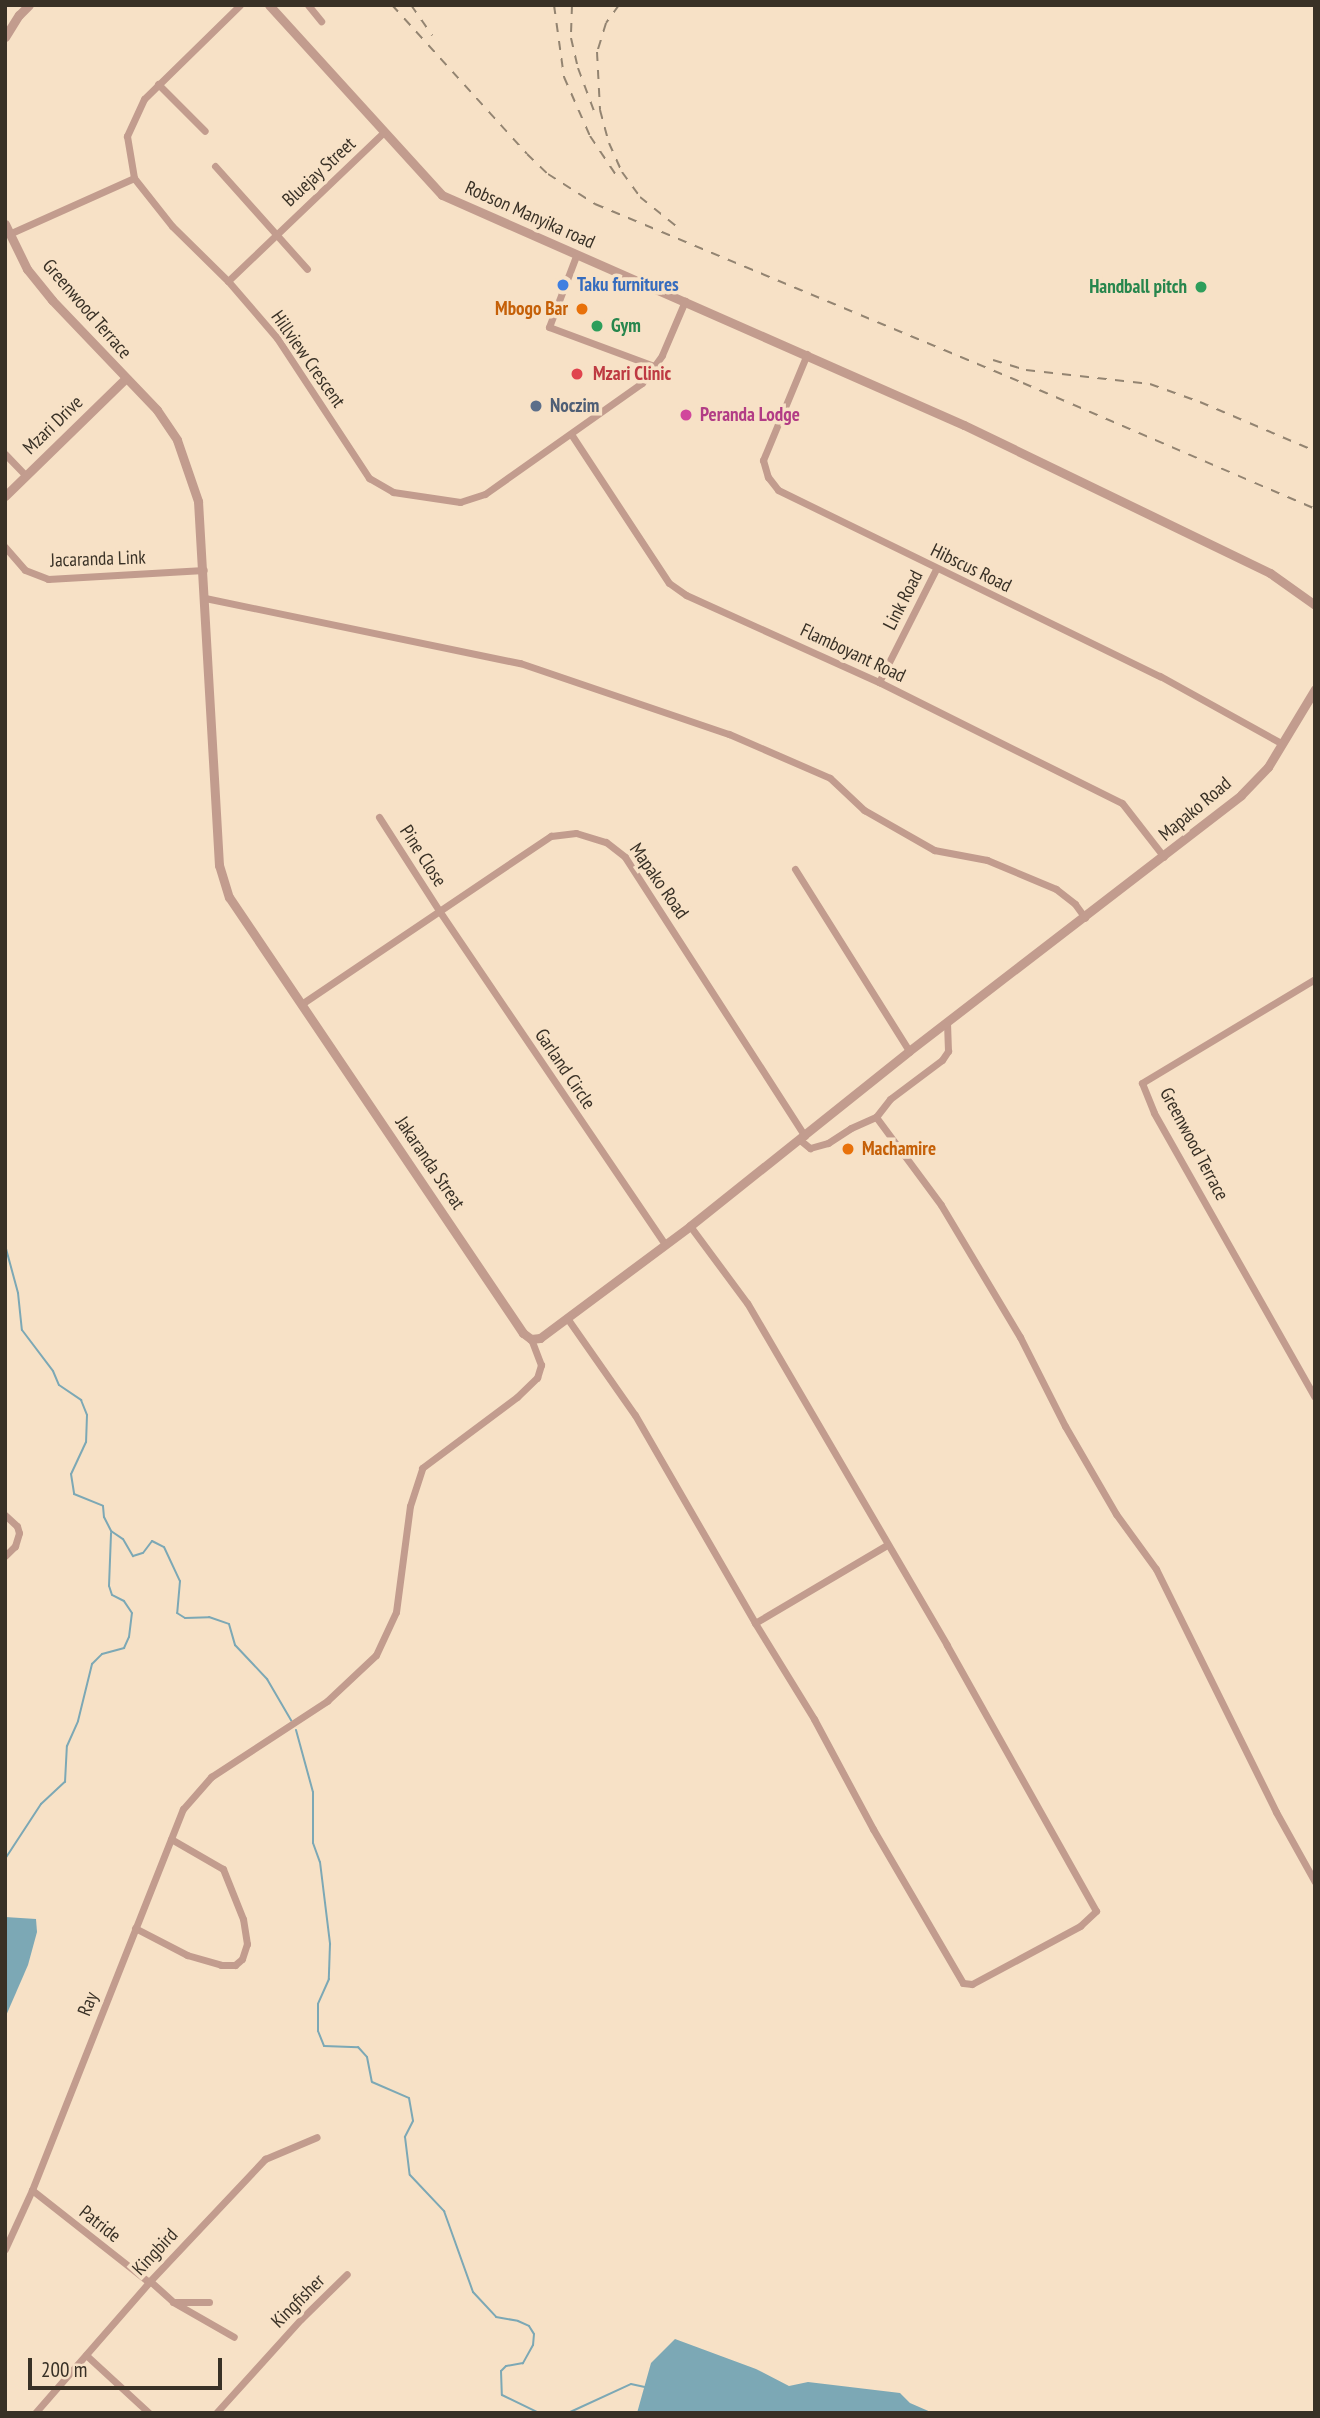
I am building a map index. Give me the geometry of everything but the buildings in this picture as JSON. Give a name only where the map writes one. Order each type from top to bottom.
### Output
[{"type":"street","points":[[5,37],[29,5]]},
{"type":"street","name":"Hillview Crescent","points":[[240,5],[144,99],[127,136],[134,177],[172,226],[228,281],[277,338],[369,478],[393,492],[460,502],[485,494],[642,383],[654,366],[685,301]]},
{"type":"street","name":"Robson Manyika road","points":[[269,5],[442,195],[964,425],[1270,573],[1315,605]]},
{"type":"street","points":[[308,5],[321,21]]},
{"type":"street","points":[[158,84],[205,131]]},
{"type":"street","name":"Bluejay Street","points":[[228,281],[384,132]]},
{"type":"street","name":"Bluejay Street","points":[[215,166],[307,269]]},
{"type":"street","points":[[9,234],[134,177]]},
{"type":"street","name":"Greenwood Terrace","points":[[5,224],[27,268],[52,300],[157,410],[177,440],[198,501],[205,598]]},
{"type":"street","points":[[576,256],[549,327],[654,366]]},
{"type":"street","name":"Hibscus Road","points":[[807,354],[763,460],[768,477],[778,490],[1160,676],[1281,743]]},
{"type":"street","name":"Mzari Drive","points":[[5,496],[125,379]]},
{"type":"street","name":"Flamboyant Road","points":[[570,434],[669,583],[686,595],[879,682],[1122,803],[1164,857]]},
{"type":"street","points":[[5,454],[26,476]]},
{"type":"street","name":"Jacaranda Link","points":[[5,547],[25,570],[48,579],[204,570]]},
{"type":"street","name":"Link Road","points":[[879,682],[936,569]]},
{"type":"street","points":[[205,598],[520,663],[729,734],[830,778],[864,810],[934,850],[987,860],[1056,889],[1075,904],[1085,918]]},
{"type":"street","name":"Jakaranda Streat","points":[[205,598],[219,865],[229,897],[523,1333],[531,1339]]},
{"type":"street","name":"Mapako Road","points":[[531,1339],[540,1338],[690,1226],[909,1051],[1085,918],[1241,795],[1268,767],[1315,689]]},
{"type":"street","name":"Pine Close","points":[[379,817],[440,912]]},
{"type":"street","name":"Mapako Road","points":[[303,1003],[551,835],[576,834],[606,842],[625,857],[802,1138]]},
{"type":"street","points":[[795,869],[909,1051]]},
{"type":"street","name":"Garland Circle","points":[[440,912],[665,1244]]},
{"type":"street","name":"Greenwood Terrace","points":[[1315,979],[1142,1083],[1154,1113],[1315,1397]]},
{"type":"street","points":[[802,1138],[810,1148],[828,1143],[851,1128],[876,1117],[890,1098],[942,1060],[948,1051],[947,1024]]},
{"type":"street","points":[[876,1117],[941,1205],[1020,1337],[1065,1426],[1103,1492],[1156,1569],[1276,1812],[1315,1882]]},
{"type":"street","points":[[567,1318],[635,1415],[755,1623],[814,1719],[873,1829],[963,1983],[972,1984],[1080,1926],[1096,1911],[947,1645],[747,1303],[690,1226]]},
{"type":"street","name":"Ray","points":[[5,2249],[32,2190],[183,1809],[211,1777],[327,1701],[376,1655],[396,1612],[410,1506],[422,1468],[517,1397],[537,1378],[541,1365],[531,1339]]},
{"type":"street","points":[[5,1515],[17,1526],[19,1533],[15,1546],[5,1556]]},
{"type":"street","points":[[755,1623],[887,1545]]},
{"type":"street","points":[[135,1928],[187,1955],[221,1965],[235,1965],[242,1959],[247,1944],[243,1919],[223,1869],[171,1839]]},
{"type":"street","name":"Kingbird","points":[[35,2413],[149,2281],[265,2159],[317,2137]]},
{"type":"street","name":"Patride","points":[[32,2190],[173,2302],[234,2337]]},
{"type":"street","name":"Kingfisher","points":[[216,2413],[301,2319],[347,2274]]},
{"type":"street","points":[[173,2302],[209,2302]]},
{"type":"street","points":[[86,2355],[149,2413]]},
{"type":"water","points":[[5,1917],[36,1919],[37,1932],[28,1965],[5,2018]]},
{"type":"water","points":[[675,2339],[756,2369],[789,2386],[808,2382],[900,2393],[910,2403],[933,2413],[637,2413],[651,2363]]},
{"type":"waterway","points":[[5,1245],[18,1293],[22,1330],[53,1371],[59,1385],[81,1400],[87,1415],[86,1442],[71,1474],[74,1494],[103,1506],[104,1517],[111,1531],[123,1539],[133,1556],[143,1553],[152,1541],[164,1547],[180,1581],[177,1613],[185,1618],[209,1617],[229,1624],[235,1645],[267,1679],[291,1720]]},
{"type":"waterway","points":[[5,1859],[41,1804],[65,1782],[67,1746],[78,1721],[92,1664],[102,1654],[124,1648],[129,1637],[132,1613],[124,1601],[112,1595],[109,1586],[111,1533]]},
{"type":"waterway","points":[[296,1730],[313,1792],[313,1843],[320,1862],[330,1944],[329,1979],[318,2004],[318,2031],[324,2046],[358,2047],[367,2057],[372,2082],[409,2098],[413,2121],[405,2137],[410,2175],[444,2211],[473,2292],[496,2317],[518,2321],[529,2326],[534,2334],[533,2345],[523,2363],[506,2366],[501,2371],[502,2395],[539,2413]]},
{"type":"waterway","points":[[568,2413],[631,2384],[645,2387]]},
{"type":"railway","points":[[392,5],[527,154],[548,174],[595,204],[1023,383],[1315,509]]},
{"type":"railway","points":[[411,5],[432,35]]},
{"type":"railway","points":[[554,5],[564,77],[590,136],[616,175]]},
{"type":"railway","points":[[572,5],[571,38],[578,68],[594,111]]},
{"type":"railway","points":[[619,5],[606,23],[597,52],[600,110],[609,143],[622,172],[640,197],[681,230]]},
{"type":"railway","points":[[993,360],[1026,370],[1150,384],[1200,402],[1315,451]]},
{"type":"place","name":"Taku furnitures","points":[[563,285]]},
{"type":"place","name":"Handball pitch","points":[[1201,287]]},
{"type":"place","name":"Mbogo Bar","points":[[582,309]]},
{"type":"place","name":"Gym","points":[[597,326]]},
{"type":"place","name":"Mzari Clinic","points":[[577,374]]},
{"type":"place","name":"Noczim","points":[[536,406]]},
{"type":"place","name":"Peranda Lodge","points":[[686,415]]},
{"type":"place","name":"Machamire","points":[[848,1149]]}]
